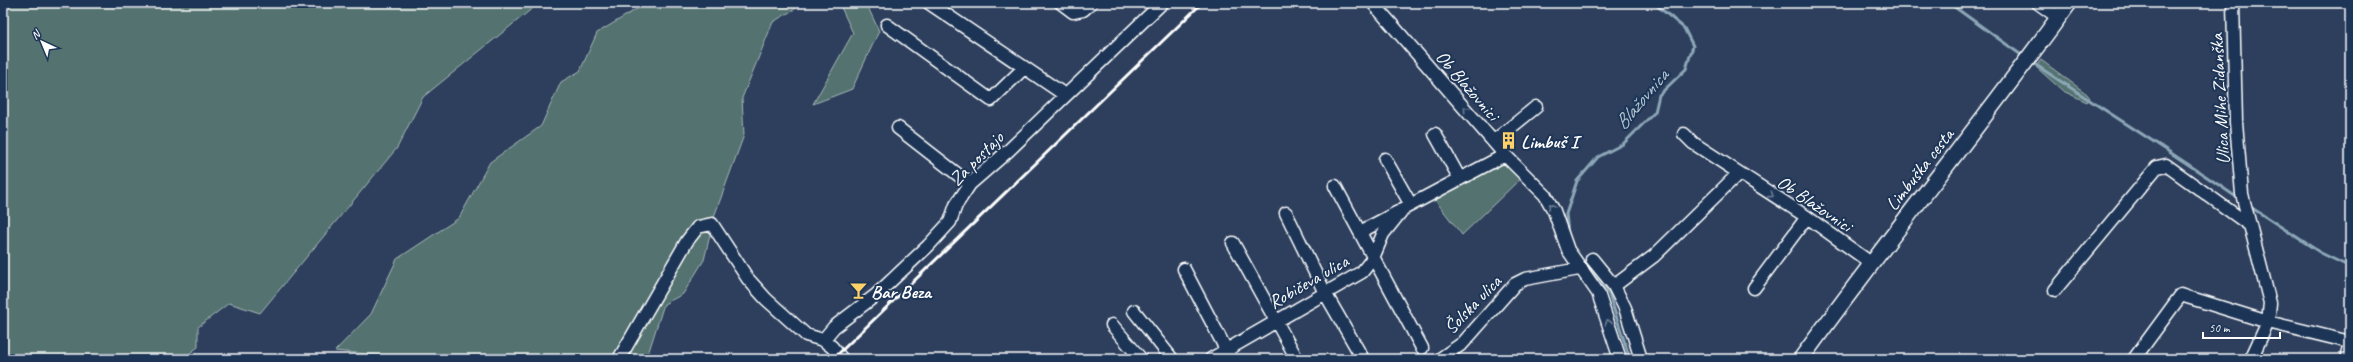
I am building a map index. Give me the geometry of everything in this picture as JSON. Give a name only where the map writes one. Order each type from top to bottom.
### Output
[{"type":"main road","name":"Limbuška cesta","points":[[1801,359],[1871,263],[2023,66],[2069,3]]},
{"type":"street","points":[[929,3],[1065,95]]},
{"type":"street","points":[[1061,3],[1073,12],[1083,10],[1091,3]]},
{"type":"street","name":"Za postajo","points":[[822,340],[834,327],[876,295],[928,246],[950,222],[956,205],[970,184],[1008,151],[1162,3]]},
{"type":"street","name":"Ob Blažovnici","points":[[1373,3],[1505,155],[1545,195],[1554,211],[1568,250],[1579,269],[1598,293],[1620,359]]},
{"type":"street","points":[[2038,3],[2059,18]]},
{"type":"street","name":"Ulica Mihe Zidanška","points":[[2233,3],[2236,122],[2243,200],[2248,224],[2270,303],[2268,322],[2251,359]]},
{"type":"street","points":[[887,25],[991,100],[1024,68]]},
{"type":"street","points":[[1494,141],[1536,107]]},
{"type":"street","points":[[898,128],[970,184]]},
{"type":"street","points":[[1435,134],[1460,178]]},
{"type":"street","name":"Ob Blažovnici","points":[[1684,134],[1693,143],[1738,174],[1807,217],[1871,263]]},
{"type":"street","name":"Robičeva ulica","points":[[1212,359],[1228,354],[1276,321],[1362,272],[1374,258],[1383,234],[1407,207],[1505,155]]},
{"type":"street","points":[[1360,232],[1407,207],[1385,159]]},
{"type":"street","points":[[2055,290],[2157,167],[2162,164],[2166,164],[2248,224]]},
{"type":"street","points":[[1614,286],[1654,256],[1738,174]]},
{"type":"street","points":[[1335,186],[1422,348]]},
{"type":"street","points":[[1286,213],[1325,293],[1363,359]]},
{"type":"street","points":[[1754,288],[1807,217]]},
{"type":"street","points":[[619,359],[688,241],[698,227],[712,224],[748,279],[766,298],[806,335],[822,340],[842,359]]},
{"type":"street","points":[[1233,243],[1297,359]]},
{"type":"street","points":[[1592,259],[1614,286],[1626,308],[1636,358]]},
{"type":"street","points":[[1184,269],[1228,354]]},
{"type":"street","name":"Šolska ulica","points":[[1440,359],[1463,343],[1515,284],[1525,279],[1579,269]]},
{"type":"street","points":[[2134,359],[2181,296],[2268,322],[2350,342]]},
{"type":"street","points":[[1134,311],[1172,359]]},
{"type":"street","points":[[1112,325],[1141,359]]},
{"type":"street","points":[[2347,359],[2350,348]]},
{"type":"green space","points":[[3,3],[539,3],[423,97],[397,148],[260,313],[229,303],[198,327],[198,347],[182,359],[3,359]]},
{"type":"green space","points":[[663,3],[805,3],[773,22],[742,98],[744,135],[715,214],[704,260],[683,294],[664,304],[648,354],[644,359],[419,359],[335,351],[371,314],[397,259],[459,218],[490,162],[541,126],[561,82],[580,71],[597,33],[645,4],[659,10]]},
{"type":"green space","points":[[839,3],[866,3],[879,31],[852,89],[813,104],[853,33]]},
{"type":"green space","points":[[2041,60],[2087,94],[2090,98],[2087,102],[2063,91],[2036,67]]},
{"type":"green space","points":[[1503,163],[1511,167],[1521,178],[1462,235],[1435,200]]},
{"type":"waterway","name":"Blažovnica","points":[[1568,234],[1566,214],[1577,181],[1598,157],[1623,144],[1655,112],[1659,95],[1686,69],[1693,46],[1684,28],[1654,3]]},
{"type":"waterway","points":[[1949,3],[2024,57]]},
{"type":"waterway","points":[[2030,61],[2239,199]]},
{"type":"waterway","points":[[2249,206],[2321,253],[2350,267]]},
{"type":"waterway","name":"Blažovnica","points":[[1590,271],[1609,294],[1630,359]]},
{"type":"railway","points":[[833,359],[1202,3]]},
{"type":"place","name":"Limbuš I","points":[[1508,141]]},
{"type":"place","name":"Bar Beza","points":[[858,291]]}]
